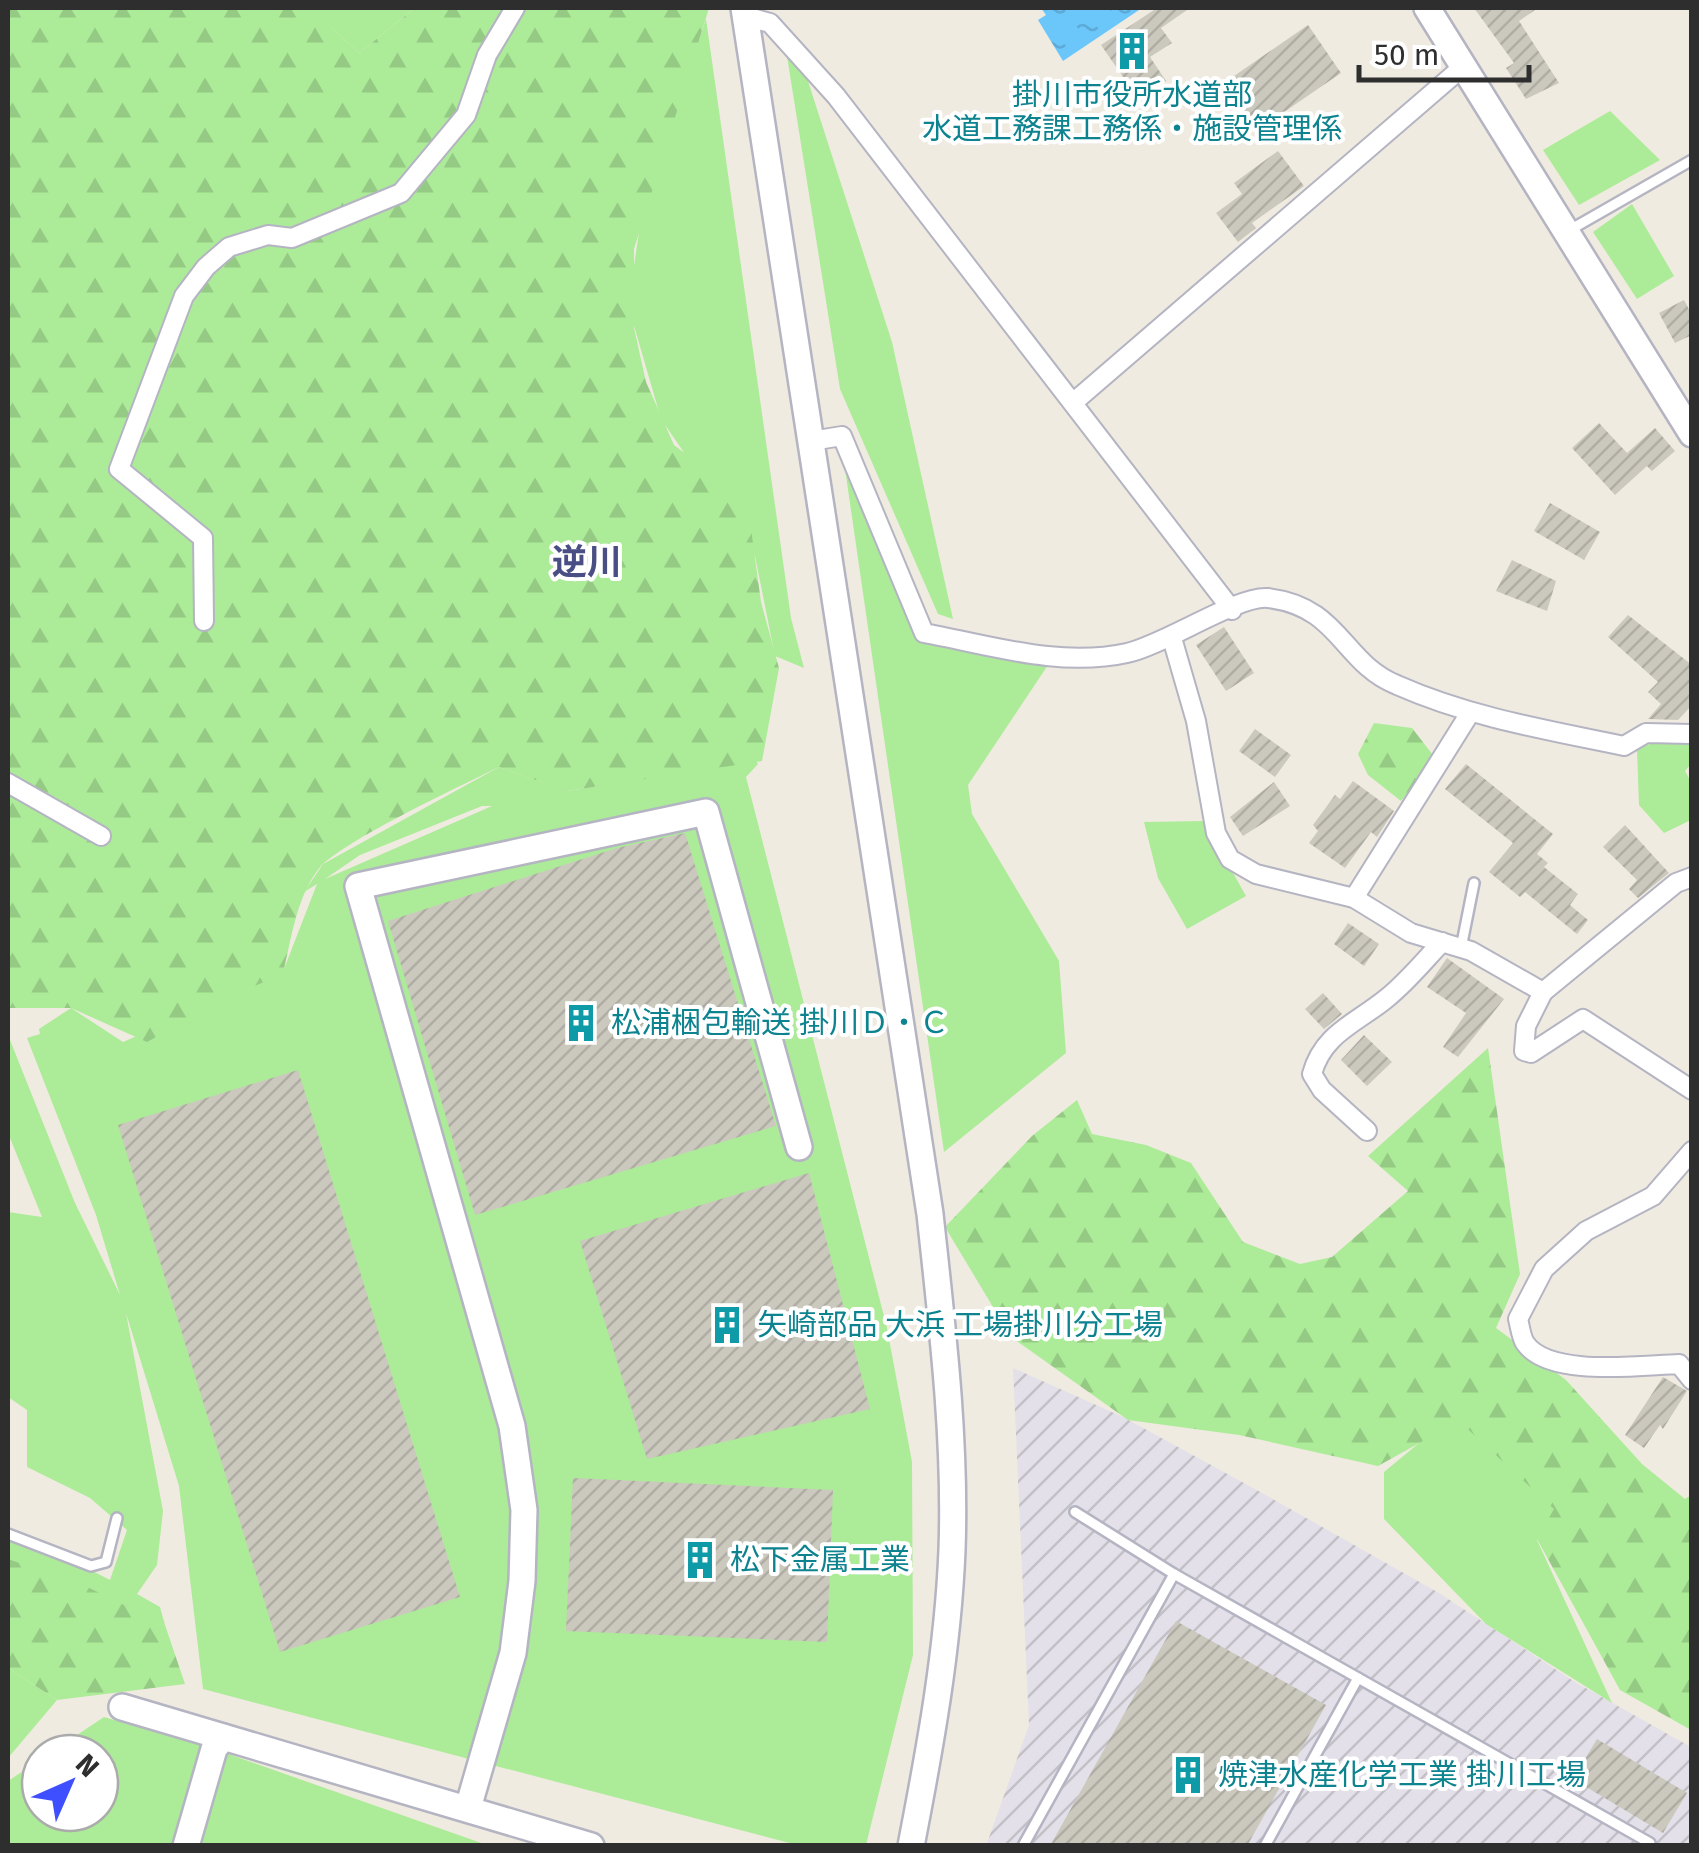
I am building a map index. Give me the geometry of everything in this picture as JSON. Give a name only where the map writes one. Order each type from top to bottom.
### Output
[{"type":"street","points":[[204,621],[204,538],[119,469],[184,296],[229,247],[268,236],[292,238],[401,194],[466,115],[487,56],[515,8]]},
{"type":"street","points":[[1427,8],[1692,434]]},
{"type":"street","points":[[745,12],[770,23],[836,96],[1075,401],[1232,610]]},
{"type":"street","points":[[745,12],[930,1214],[948,1393],[952,1550],[938,1708],[910,1846]]},
{"type":"street","points":[[1075,401],[1465,65]]},
{"type":"street","points":[[811,441],[842,436],[924,633],[1065,659],[1126,654],[1264,597],[1306,607],[1331,624],[1368,667],[1392,684],[1470,713],[1624,746],[1646,733],[1692,734]]},
{"type":"street","points":[[1172,638],[1196,721],[1216,833],[1230,859],[1256,874],[1354,898],[1411,934],[1461,948],[1543,992]]},
{"type":"street","points":[[1354,898],[1470,713]]},
{"type":"street","points":[[8,783],[101,836]]},
{"type":"street","points":[[468,1808],[513,1653],[524,1510],[512,1426],[358,886],[706,812],[799,1147]]},
{"type":"street","points":[[1692,877],[1676,883],[1543,992],[1526,1026],[1524,1052],[1531,1054],[1583,1019],[1692,1090]]},
{"type":"street","points":[[1367,1131],[1322,1090],[1312,1074],[1318,1053],[1349,1022],[1386,999],[1442,942]]},
{"type":"street","points":[[1692,1151],[1653,1196],[1586,1231],[1544,1269],[1518,1320],[1524,1342],[1544,1357],[1572,1366],[1680,1364],[1692,1380]]},
{"type":"street","points":[[122,1707],[591,1846]]},
{"type":"street","points":[[186,1846],[214,1749],[223,1736]]},
{"type":"lane","points":[[1566,232],[1692,160]]},
{"type":"lane","points":[[1461,948],[1474,883]]},
{"type":"lane","points":[[1075,1512],[1174,1574],[1650,1843]]},
{"type":"lane","points":[[8,1534],[91,1566],[106,1562],[117,1518]]},
{"type":"lane","points":[[1023,1846],[1174,1574]]},
{"type":"lane","points":[[1265,1846],[1358,1678]]},
{"type":"shaded area","points":[[1013,1368],[1123,1417],[1264,1494],[1439,1593],[1575,1682],[1691,1747],[1691,1845],[986,1846],[1029,1725]]},
{"type":"green space","points":[[8,8],[331,8],[331,27],[359,53],[415,8],[709,8],[634,249],[634,328],[646,382],[674,445],[727,485],[751,529],[761,602],[779,668],[762,761],[567,791],[499,767],[401,816],[329,860],[317,871],[304,895],[283,974],[224,999],[147,1042],[71,1008],[8,1008]]},
{"type":"green space","points":[[331,8],[415,8],[359,53],[331,27]]},
{"type":"green space","points":[[706,19],[791,618],[804,668],[775,656],[755,556],[661,419],[628,305],[643,206]]},
{"type":"green space","points":[[786,50],[807,78],[892,342],[953,619],[938,614],[840,389]]},
{"type":"green space","points":[[1610,111],[1660,160],[1579,205],[1543,150]]},
{"type":"green space","points":[[1632,204],[1674,276],[1637,299],[1593,232]]},
{"type":"green space","points":[[843,455],[923,639],[1050,662],[968,785],[972,814],[1059,961],[1066,1053],[944,1152]]},
{"type":"green space","points":[[1374,723],[1412,728],[1436,759],[1401,801],[1368,775],[1358,754]]},
{"type":"green space","points":[[1663,739],[1691,743],[1691,764],[1685,771],[1691,782],[1691,820],[1664,833],[1639,805],[1637,749]]},
{"type":"green space","points":[[755,759],[758,764],[746,777],[887,1328],[912,1462],[913,1655],[866,1845],[797,1845],[203,1689],[179,1486],[126,1313],[163,1511],[157,1565],[137,1594],[160,1607],[165,1625],[8,1559],[8,1537],[63,1556],[110,1580],[127,1530],[90,1498],[27,1467],[27,1410],[8,1397],[8,1212],[42,1217],[8,1133],[8,1035],[75,1203],[120,1295],[96,1215],[27,1038],[40,1034],[39,1029],[71,1008],[123,1042],[282,974],[317,884],[304,892],[323,864],[499,767],[568,791]],"holes":[[[482,806],[492,806],[325,879],[360,855]]]},
{"type":"green space","points":[[1204,821],[1246,896],[1187,929],[1158,878],[1144,822]]},
{"type":"green space","points":[[1488,1048],[1520,1274],[1496,1328],[1566,1380],[1642,1464],[1685,1499],[1691,1495],[1691,1730],[1620,1690],[1537,1539],[1554,1509],[1459,1421],[1378,1466],[1239,1435],[1128,1420],[1011,1337],[945,1227],[1032,1136],[1077,1100],[1092,1134],[1146,1145],[1191,1163],[1243,1242],[1300,1264],[1332,1257],[1408,1191],[1368,1156]]},
{"type":"green space","points":[[1453,1415],[1555,1509],[1537,1540],[1612,1703],[1486,1624],[1384,1519],[1384,1472]]},
{"type":"green space","points":[[8,1559],[81,1584],[165,1625],[185,1684],[57,1700],[8,1668]]},
{"type":"green space","points":[[8,1668],[57,1700],[29,1733],[20,1733],[20,1744],[8,1758]]},
{"type":"green space","points":[[104,1717],[214,1749],[487,1845],[8,1845],[8,1781],[20,1773],[20,1833],[120,1833],[120,1733],[80,1733]]},
{"type":"water","points":[[1041,8],[1142,8],[1063,61],[1038,20],[1046,15]]},
{"type":"building","name":"掛川市役所水道部 水道工務課工務係・施設管理係","points":[[1157,8],[1190,8],[1161,28],[1172,43],[1150,57],[1166,81],[1139,100],[1101,45]]},
{"type":"building","points":[[1474,8],[1538,8],[1519,21],[1559,83],[1526,99],[1506,68],[1514,63]]},
{"type":"building","points":[[1308,25],[1341,73],[1258,130],[1224,83]]},
{"type":"building","points":[[1278,151],[1304,186],[1252,223],[1256,228],[1238,242],[1216,213],[1242,194],[1234,183]]},
{"type":"building","points":[[1684,300],[1692,315],[1692,335],[1675,343],[1659,313]]},
{"type":"building","points":[[1599,423],[1627,453],[1655,428],[1675,451],[1652,471],[1647,466],[1615,495],[1572,448]]},
{"type":"building","points":[[1550,503],[1600,532],[1584,560],[1534,531]]},
{"type":"building","points":[[1512,560],[1556,581],[1547,611],[1496,591]]},
{"type":"building","points":[[1628,615],[1692,665],[1692,705],[1678,720],[1648,719],[1661,704],[1648,692],[1658,682],[1608,637]]},
{"type":"building","points":[[1224,627],[1254,673],[1226,691],[1196,645]]},
{"type":"building","points":[[1255,729],[1291,755],[1275,777],[1239,751]]},
{"type":"building","points":[[1466,764],[1553,834],[1537,854],[1548,863],[1544,867],[1578,894],[1570,905],[1588,920],[1577,934],[1525,892],[1520,897],[1489,872],[1513,843],[1445,789]]},
{"type":"building","points":[[1353,781],[1394,811],[1377,837],[1371,832],[1345,868],[1309,843],[1318,831],[1313,825],[1335,795],[1340,799]]},
{"type":"building","points":[[1274,782],[1290,806],[1243,836],[1230,817]]},
{"type":"building","points":[[1625,825],[1669,873],[1638,898],[1629,889],[1637,880],[1603,847]]},
{"type":"building","name":"松浦梱包輸送 掛川Ｄ・Ｃ","points":[[685,833],[776,1126],[475,1215],[388,921],[617,848]]},
{"type":"building","points":[[1348,923],[1379,944],[1364,966],[1334,944]]},
{"type":"building","points":[[1447,958],[1504,999],[1458,1057],[1443,1047],[1466,1013],[1427,987]]},
{"type":"building","points":[[1323,993],[1342,1014],[1324,1029],[1305,1009]]},
{"type":"building","points":[[1364,1035],[1392,1062],[1367,1086],[1341,1060]]},
{"type":"building","points":[[298,1070],[460,1597],[280,1652],[118,1125]]},
{"type":"building","name":"矢崎部品 大浜 工場掛川分工場","points":[[809,1173],[870,1409],[647,1459],[580,1241]]},
{"type":"building","points":[[1663,1377],[1687,1391],[1663,1429],[1660,1425],[1644,1448],[1625,1435]]},
{"type":"building","name":"松下金属工業","points":[[573,1478],[833,1490],[827,1642],[566,1631]]},
{"type":"building","name":"焼津水産化学工業 掛川工場","points":[[1176,1621],[1326,1705],[1247,1846],[1050,1846]]},
{"type":"building","points":[[1597,1739],[1687,1793],[1663,1833],[1573,1779]]},
{"type":"place","name":"掛川市役所水道部 水道工務課工務係・施設管理係","points":[[1132,51]]},
{"type":"place","name":"松浦梱包輸送 掛川Ｄ・Ｃ","points":[[581,1023]]},
{"type":"place","name":"矢崎部品 大浜 工場掛川分工場","points":[[727,1325]]},
{"type":"place","name":"松下金属工業","points":[[700,1560]]},
{"type":"place","name":"焼津水産化学工業 掛川工場","points":[[1188,1775]]},
{"type":"district","name":"逆川","points":[[587,562]]}]
